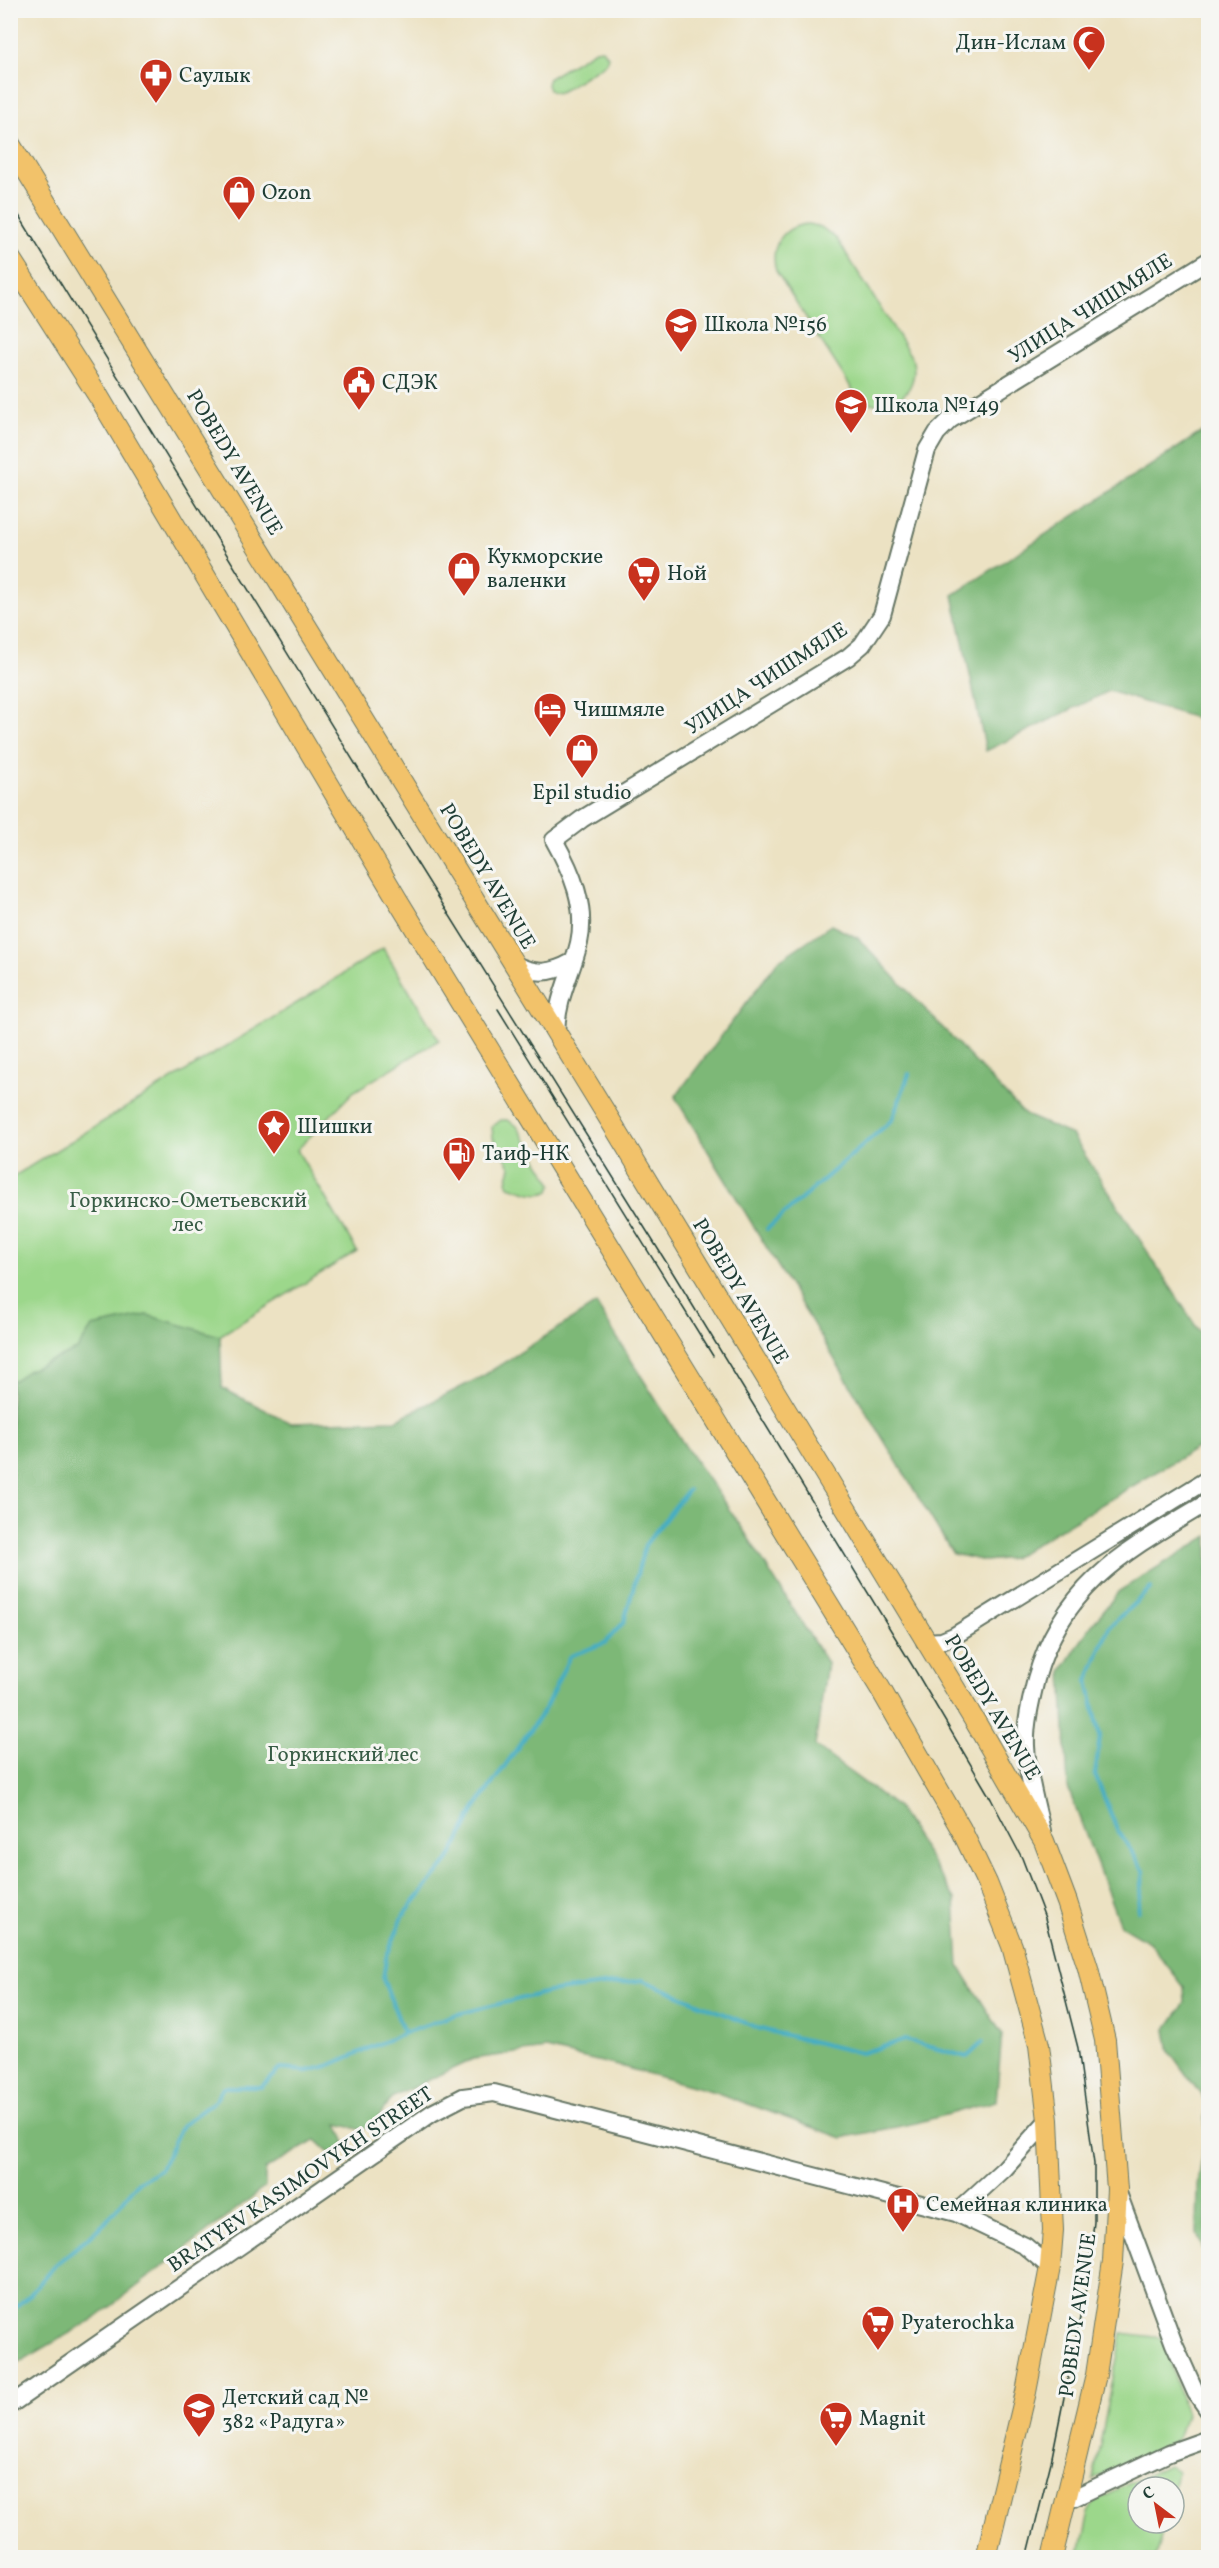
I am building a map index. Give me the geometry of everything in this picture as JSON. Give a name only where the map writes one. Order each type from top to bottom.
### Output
[{"type":"main road","name":"POBEDY AVENUE","points":[[10,144],[514,964],[981,1732],[1044,1841],[1088,1968],[1105,2040],[1117,2189],[1113,2261],[1096,2375],[1052,2558]]},
{"type":"main road","name":"POBEDY AVENUE","points":[[10,258],[104,406],[397,899],[880,1688],[961,1829],[987,1883],[1012,1946],[1039,2045],[1048,2120],[1053,2230],[1050,2268],[1026,2391],[986,2558]]},
{"type":"street","name":"УЛИЦА ЧИШМЯЛЕ","points":[[556,1033],[560,996],[580,935],[580,902],[568,865],[554,840],[582,819],[848,657],[862,645],[882,615],[927,450],[937,433],[950,420],[1209,261]]},
{"type":"street","points":[[514,964],[528,971],[550,972],[572,962]]},
{"type":"street","points":[[925,1642],[942,1641],[954,1636],[1209,1479]]},
{"type":"street","points":[[1044,1841],[1026,1745],[1031,1698],[1044,1650],[1071,1604],[1106,1568],[1135,1546],[1209,1502]]},
{"type":"street","name":"BRATYEV KASIMOVYKH STREET","points":[[10,2405],[416,2124],[463,2097],[494,2093],[956,2213],[1025,2246],[1050,2268]]},
{"type":"street","points":[[956,2213],[1005,2168],[1048,2120]]},
{"type":"street","points":[[1117,2189],[1174,2344],[1196,2394],[1209,2410]]},
{"type":"street","points":[[1067,2500],[1169,2453],[1209,2439]]},
{"type":"green space","points":[[602,49],[608,56],[606,63],[560,92],[555,93],[550,90],[547,84],[549,78],[595,50]]},
{"type":"green space","points":[[808,224],[821,227],[837,239],[912,358],[914,371],[912,382],[899,399],[878,404],[867,402],[856,395],[776,271],[775,253],[780,239],[791,229]]},
{"type":"green space","points":[[1208,428],[1208,722],[1109,691],[986,751],[953,595]]},
{"type":"green space","points":[[831,925],[858,938],[1025,1115],[1072,1135],[1208,1345],[1208,1441],[1012,1558],[985,1561],[953,1554],[675,1097],[778,961]]},
{"type":"green space","name":"Горкинско-Ометьевский лес","points":[[383,948],[439,1040],[353,1092],[297,1150],[357,1251],[216,1338],[11,1386],[11,1178]]},
{"type":"green space","points":[[501,1120],[508,1120],[517,1126],[552,1184],[550,1191],[535,1194],[509,1186],[507,1181],[511,1167],[493,1138],[492,1127]]},
{"type":"green space","name":"Горкинский лес","points":[[596,1304],[683,1443],[744,1531],[827,1663],[815,1746],[898,1808],[955,1899],[959,1966],[1002,2034],[996,2101],[916,2123],[842,2138],[715,2092],[546,2049],[473,2059],[391,2098],[377,2120],[362,2130],[338,2124],[346,2143],[331,2154],[316,2140],[265,2169],[265,2187],[96,2318],[11,2367],[11,1382],[29,1370],[77,1350],[92,1327],[147,1315],[220,1336],[222,1388],[291,1423],[396,1420],[483,1376]]},
{"type":"green space","points":[[1208,1536],[1208,2262],[1197,2233],[1198,2186],[1206,2102],[1170,2052],[1166,2030],[1185,2003],[1184,1987],[1149,1942],[1120,1925],[1068,1788],[1062,1671],[1088,1630],[1119,1591]]},
{"type":"green space","points":[[1122,2333],[1163,2338],[1186,2414],[1179,2436],[1175,2441],[1093,2480]]},
{"type":"green space","points":[[1168,2465],[1177,2471],[1176,2475],[1147,2475]]},
{"type":"green space","points":[[1126,2485],[1126,2535],[1161,2535],[1155,2557],[1079,2557],[1089,2513],[1097,2499]]},
{"type":"waterway","points":[[767,1229],[892,1120],[909,1074]]},
{"type":"waterway","points":[[404,2033],[383,1979],[386,1958],[404,1914],[449,1860],[476,1807],[544,1710],[570,1656],[605,1643],[624,1622],[645,1545],[688,1490]]},
{"type":"waterway","points":[[1138,1911],[1144,1871],[1117,1829],[1095,1775],[1100,1736],[1088,1681],[1109,1627],[1151,1588]]},
{"type":"waterway","points":[[10,2311],[29,2296],[54,2266],[105,2223],[138,2182],[161,2169],[182,2125],[216,2100],[223,2087],[261,2087],[280,2069],[308,2071],[328,2066],[404,2033],[454,2015],[548,1992],[643,1980],[760,2029],[861,2053],[905,2040],[967,2057],[983,2042]]},
{"type":"tram line","points":[[10,201],[367,783],[673,1273],[912,1665],[991,1799],[1022,1858],[1045,1918],[1078,2048],[1094,2164],[1094,2222],[1088,2278],[1051,2462],[1027,2558]]},
{"type":"tram line","points":[[498,1009],[713,1356]]},
{"type":"place","name":"Дин-Ислам","points":[[1089,71]]},
{"type":"place","name":"Саулык","points":[[156,104]]},
{"type":"place","name":"Ozon","points":[[239,221]]},
{"type":"place","name":"Школа №156","points":[[681,353]]},
{"type":"place","name":"СДЭК","points":[[359,411]]},
{"type":"place","name":"Школа №149","points":[[851,434]]},
{"type":"place","name":"Кукморские валенки","points":[[464,597]]},
{"type":"place","name":"Ной","points":[[644,602]]},
{"type":"place","name":"Чишмяле","points":[[550,738]]},
{"type":"place","name":"Epil studio","points":[[582,779]]},
{"type":"place","name":"Шишки","points":[[274,1155]]},
{"type":"place","name":"Таиф-НК","points":[[459,1182]]},
{"type":"place","name":"Семейная клиника","points":[[903,2233]]},
{"type":"place","name":"Pyaterochka","points":[[878,2351]]},
{"type":"place","name":"Детский сад № 382 «Радуга»","points":[[199,2438]]},
{"type":"place","name":"Magnit","points":[[836,2447]]}]
